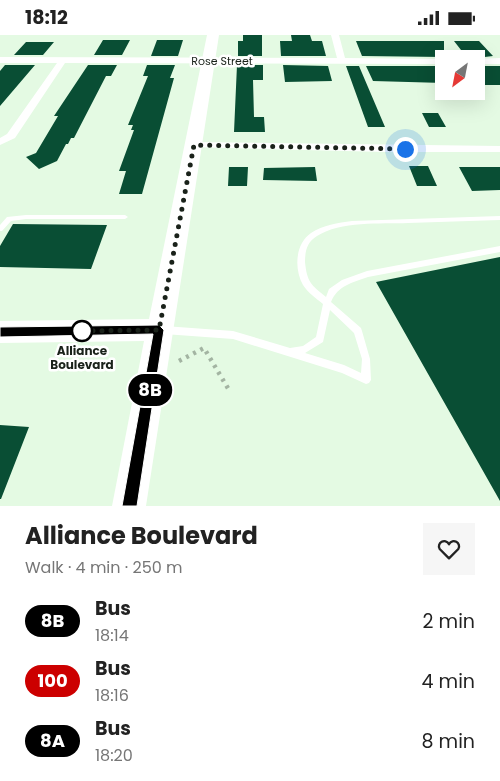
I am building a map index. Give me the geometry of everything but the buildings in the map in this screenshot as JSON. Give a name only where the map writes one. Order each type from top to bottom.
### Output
[{"type":"main road","points":[[129,506],[213,35]]},
{"type":"main road","points":[[0,332],[159,330]]},
{"type":"street","points":[[335,35],[342,62]]},
{"type":"street","name":"Rose Street","points":[[0,60],[435,61]]},
{"type":"street","points":[[0,142],[11,136],[63,60]]},
{"type":"street","points":[[485,61],[500,61]]},
{"type":"street","points":[[194,145],[500,149]]},
{"type":"lane","points":[[0,229],[9,219],[26,217],[125,217]]},
{"type":"lane","points":[[159,330],[234,335],[344,369],[366,380],[366,359],[358,331],[305,283],[301,258],[304,244],[314,233],[332,226],[352,223],[500,218]]},
{"type":"lane","points":[[290,352],[305,349],[320,339],[327,303],[332,291],[344,282],[367,274],[500,249]]},
{"type":"path","points":[[179,361],[204,348],[229,390]]},
{"type":"bus line","name":"8B","points":[[0,332],[159,330],[129,506]]},
{"type":"place","name":"Alliance Boulevard","points":[[82,331]]},
{"type":"route","points":[[82,331],[74,331],[159,330],[194,145],[405,149]]}]
